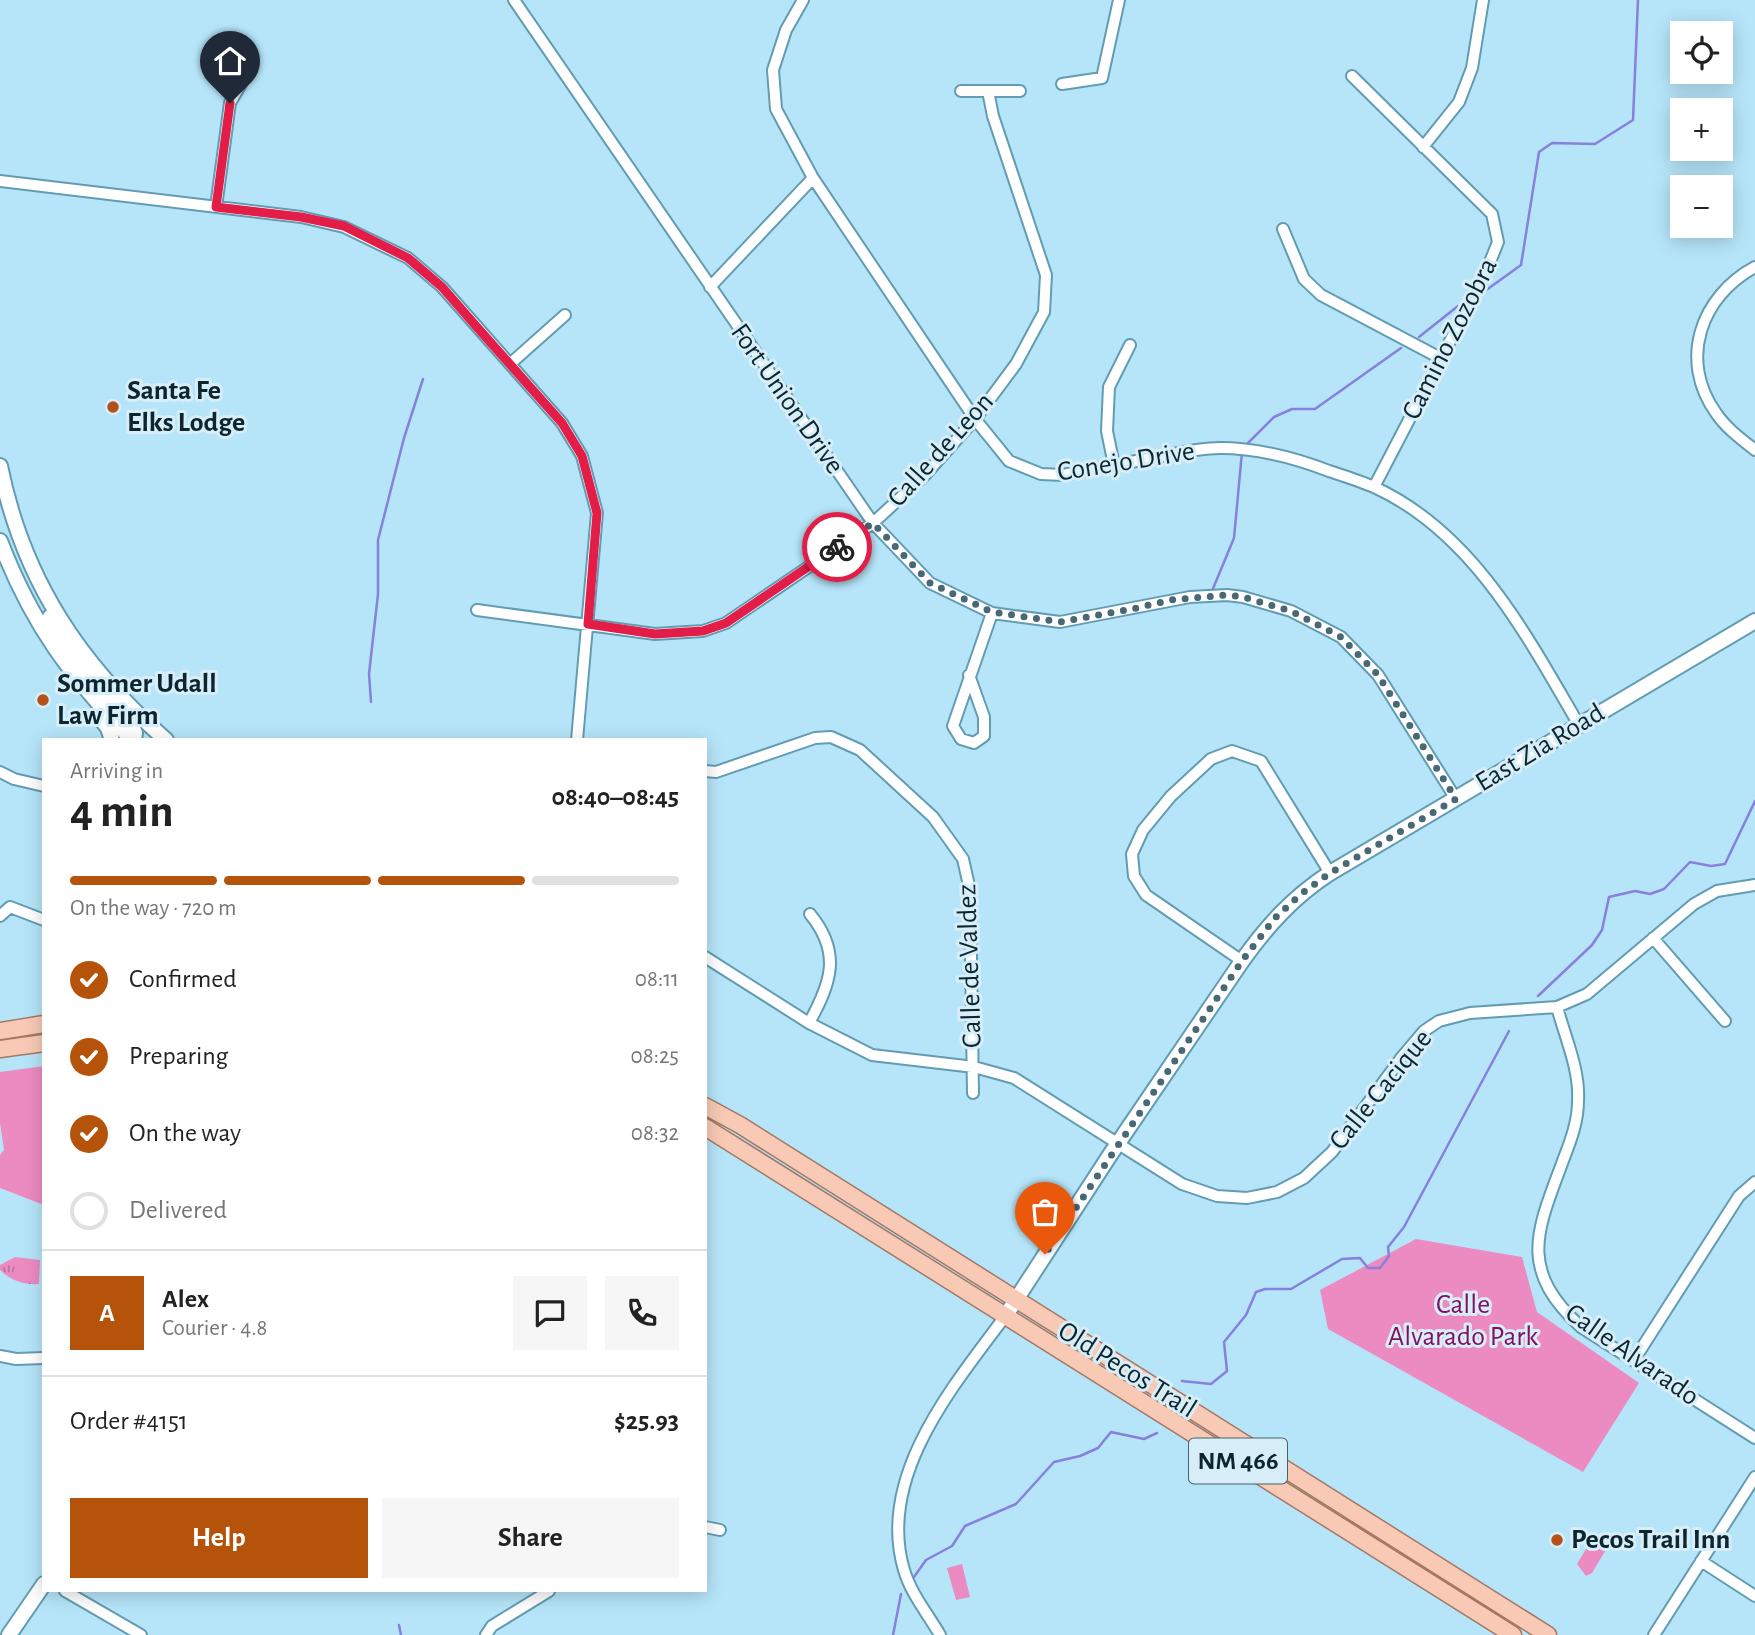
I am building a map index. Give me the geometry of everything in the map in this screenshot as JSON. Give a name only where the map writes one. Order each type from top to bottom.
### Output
[{"type":"main road","points":[[0,1031],[42,1024]]},
{"type":"main road","points":[[0,1049],[42,1043]]},
{"type":"main road","name":"Old Pecos Trail","points":[[707,1107],[740,1125],[1548,1635]]},
{"type":"main road","points":[[707,1113],[740,1125]]},
{"type":"main road","name":"Old Pecos Trail","points":[[707,1128],[1513,1635]]},
{"type":"street","name":"Fort Union Drive","points":[[514,0],[873,523],[930,583],[992,612],[1060,622],[1171,600],[1227,595],[1291,611],[1341,637],[1378,675],[1456,799]]},
{"type":"street","name":"Conejo Drive","points":[[803,0],[786,30],[773,70],[776,108],[813,178],[975,419],[1009,461],[1041,474],[1063,475],[1196,450],[1242,449],[1315,466],[1374,487],[1413,510],[1444,533],[1471,559],[1533,646],[1579,726]]},
{"type":"street","points":[[1062,84],[1102,78],[1119,0]]},
{"type":"street","points":[[1423,147],[1459,102],[1472,68],[1483,0]]},
{"type":"street","name":"Camino Zozobra","points":[[1352,76],[1492,214],[1498,242],[1486,272],[1442,359],[1374,487]]},
{"type":"street","points":[[216,207],[230,103],[241,84]]},
{"type":"street","points":[[961,91],[1020,90]]},
{"type":"street","name":"Calle de Leon","points":[[477,610],[655,634],[703,631],[726,623],[873,523],[925,475],[975,419],[1016,364],[1044,312],[1046,275],[993,116],[988,91]]},
{"type":"street","points":[[710,287],[813,178]]},
{"type":"street","points":[[0,181],[301,217],[344,226],[408,258],[442,287],[562,423],[582,456],[597,513],[577,738]]},
{"type":"street","points":[[1283,229],[1304,279],[1321,295],[1442,359]]},
{"type":"street","points":[[1755,267],[1726,287],[1711,306],[1700,331],[1698,360],[1703,386],[1716,414],[1755,450]]},
{"type":"street","points":[[510,364],[565,315]]},
{"type":"street","points":[[1114,465],[1107,431],[1109,387],[1130,345]]},
{"type":"street","points":[[0,466],[7,502],[38,592],[60,636],[85,672],[132,726],[134,738]]},
{"type":"street","points":[[0,541],[53,659],[105,723],[111,738]]},
{"type":"street","points":[[24,552],[80,649],[111,689],[164,738]]},
{"type":"street","points":[[30,610],[73,675],[131,738]]},
{"type":"street","points":[[969,675],[986,723],[984,736],[974,743],[961,739],[953,726],[969,675],[992,612]]},
{"type":"street","name":"East Zia Road","points":[[1006,1315],[1118,1143],[1242,961],[1275,918],[1301,894],[1330,873],[1755,621]]},
{"type":"street","name":"Calle de Valdez","points":[[707,771],[716,772],[815,738],[831,737],[860,750],[933,817],[963,859],[970,890],[974,1093]]},
{"type":"street","points":[[1242,961],[1146,895],[1134,876],[1132,854],[1143,830],[1171,796],[1212,759],[1233,751],[1261,761],[1330,873]]},
{"type":"street","points":[[0,772],[14,779],[42,786]]},
{"type":"street","name":"Calle Cacique","points":[[707,958],[808,1023],[872,1055],[974,1067],[1014,1078],[1182,1184],[1217,1196],[1248,1198],[1272,1194],[1304,1178],[1332,1152],[1424,1031],[1439,1021],[1470,1013],[1557,1007],[1587,994],[1694,904],[1717,891],[1755,885]]},
{"type":"street","points":[[0,916],[10,907],[42,919]]},
{"type":"street","points":[[808,1023],[824,996],[831,965],[823,930],[810,914]]},
{"type":"street","points":[[1653,938],[1725,1021]]},
{"type":"street","name":"Calle Alvarado","points":[[1557,1007],[1578,1084],[1578,1102],[1571,1138],[1540,1224],[1540,1266],[1548,1288],[1560,1308],[1581,1327],[1755,1438]]},
{"type":"street","points":[[1634,1360],[1739,1196],[1755,1182]]},
{"type":"street","points":[[940,1635],[919,1602],[904,1571],[899,1538],[901,1501],[915,1454],[928,1427],[1006,1315]]},
{"type":"street","points":[[0,1356],[16,1359],[42,1358]]},
{"type":"street","points":[[1654,1635],[1755,1477]]},
{"type":"street","points":[[707,1527],[720,1530]]},
{"type":"street","points":[[1701,1561],[1755,1596]]},
{"type":"street","points":[[9,1635],[42,1587]]},
{"type":"street","points":[[67,1592],[141,1635]]},
{"type":"street","points":[[486,1635],[492,1626],[547,1592]]},
{"type":"green space","points":[[42,1066],[42,1204],[0,1188],[0,1155],[4,1150],[0,1123],[0,1072]]},
{"type":"green space","name":"Calle Alvarado Park","points":[[1416,1239],[1522,1257],[1537,1312],[1639,1383],[1583,1472],[1328,1329],[1320,1290]]},
{"type":"green space","points":[[15,1257],[40,1260],[39,1284],[18,1282],[0,1270],[0,1265]]},
{"type":"green space","points":[[1592,1539],[1607,1548],[1592,1573],[1586,1576],[1577,1564]]},
{"type":"green space","points":[[962,1564],[970,1597],[956,1600],[947,1568]]},
{"type":"waterway","points":[[1485,291],[1521,265],[1539,152],[1552,143],[1595,144],[1633,120],[1638,0]]},
{"type":"waterway","points":[[1419,337],[1458,306]]},
{"type":"waterway","points":[[1245,446],[1274,417],[1292,409],[1315,409],[1401,348]]},
{"type":"waterway","points":[[371,702],[369,674],[378,594],[378,540],[404,438],[423,379]]},
{"type":"waterway","points":[[1212,591],[1234,538],[1242,452]]},
{"type":"waterway","points":[[1538,996],[1592,945],[1602,930],[1609,897],[1635,891],[1650,894],[1664,889],[1690,862],[1711,866],[1725,864],[1755,801]]},
{"type":"waterway","points":[[1182,1381],[1211,1384],[1227,1371],[1224,1342],[1246,1315],[1256,1292],[1265,1289],[1291,1289],[1342,1259],[1360,1258],[1368,1268],[1380,1268],[1389,1256],[1388,1247],[1404,1227],[1509,1031]]},
{"type":"waterway","points":[[914,1577],[926,1560],[952,1546],[965,1526],[1016,1504],[1054,1462],[1080,1456],[1098,1448],[1111,1432],[1144,1439],[1157,1433]]},
{"type":"waterway","points":[[893,1635],[901,1594]]},
{"type":"waterway","points":[[399,1625],[401,1635]]},
{"type":"way so far","points":[[837,547],[873,523],[930,583],[992,612],[1060,622],[1171,600],[1227,595],[1291,611],[1341,637],[1378,675],[1456,799],[1314,883],[1275,918],[1242,961],[1045,1254]]},
{"type":"place","name":"Santa Fe Elks Lodge","points":[[113,407]]},
{"type":"place","name":"Sommer Udall Law Firm","points":[[43,700]]},
{"type":"place","name":"Pecos Trail Inn","points":[[1557,1540]]},
{"type":"route","points":[[230,103],[216,207],[301,217],[344,226],[408,258],[442,287],[562,423],[582,456],[597,513],[588,624],[655,634],[703,631],[726,623],[837,547]]}]
